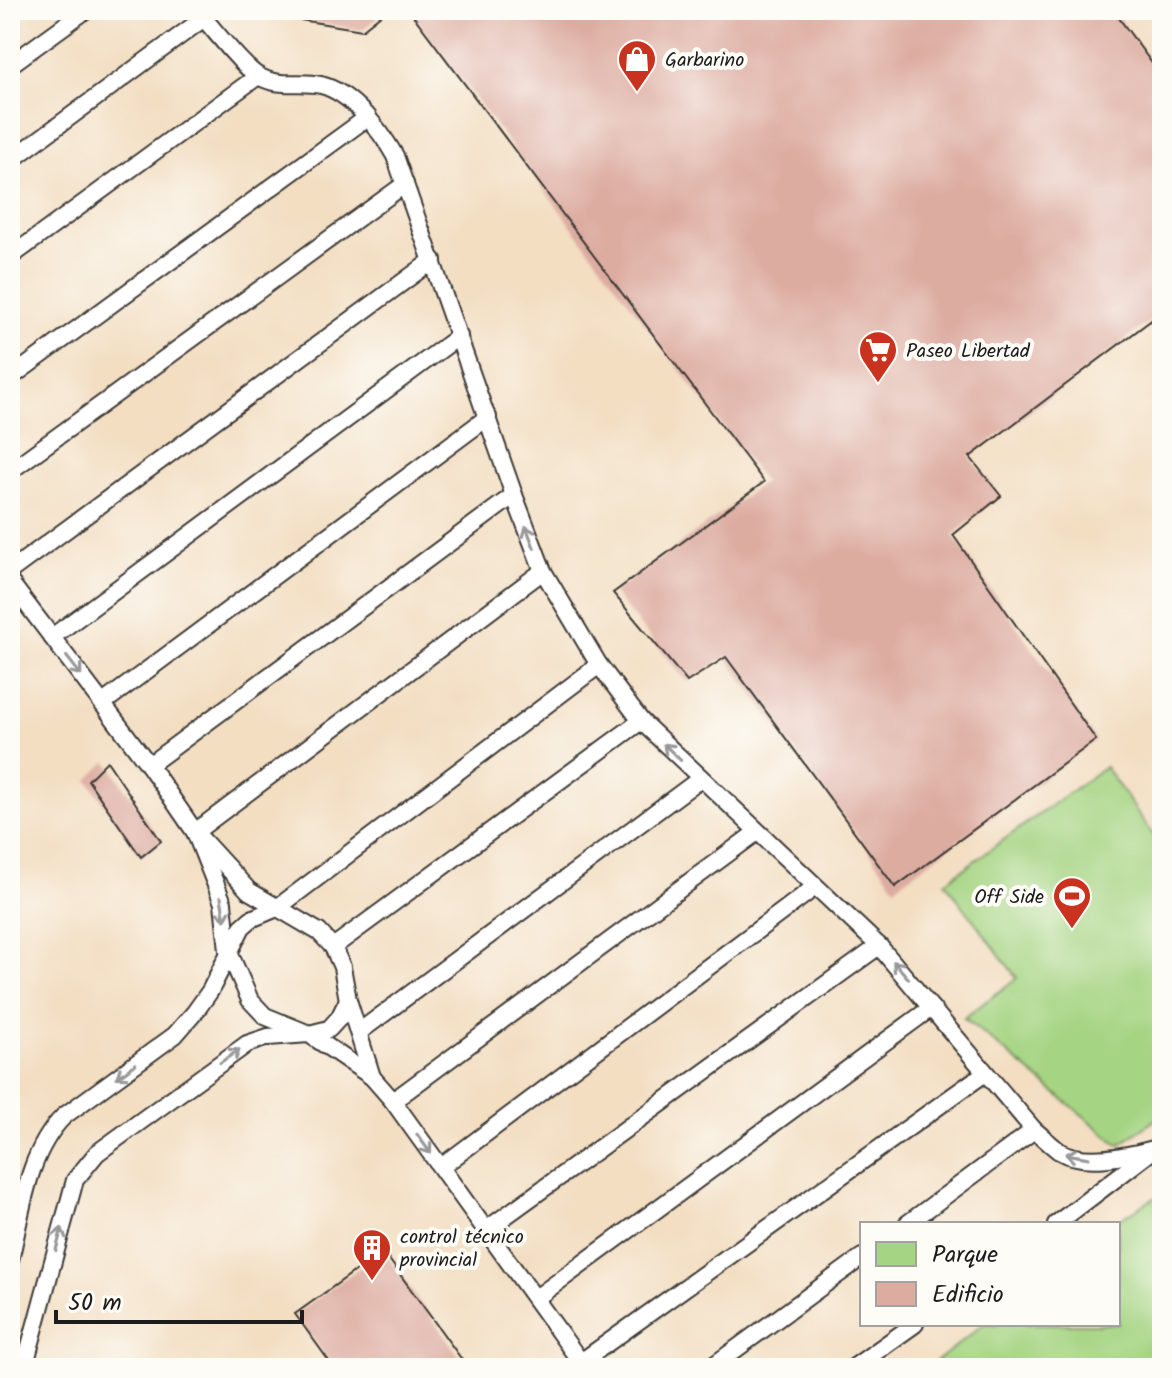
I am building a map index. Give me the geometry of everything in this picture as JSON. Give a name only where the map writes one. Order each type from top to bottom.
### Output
[{"type":"lane","points":[[10,65],[86,10]]},
{"type":"lane","points":[[10,161],[201,14],[258,76],[281,85],[321,85],[368,117],[384,135],[395,156],[543,571],[599,665],[641,721],[879,946],[1034,1130],[1062,1153],[1091,1158],[1116,1158],[1158,1146]]},
{"type":"lane","points":[[10,257],[258,76]]},
{"type":"lane","points":[[10,378],[368,117]]},
{"type":"lane","points":[[10,471],[405,184]]},
{"type":"lane","points":[[10,571],[433,260]]},
{"type":"lane","points":[[52,637],[459,336]]},
{"type":"lane","points":[[103,703],[488,417]]},
{"type":"lane","points":[[149,765],[514,495]]},
{"type":"lane","points":[[195,832],[543,571]]},
{"type":"lane","points":[[10,582],[149,765],[195,832],[249,891],[319,932],[333,947],[342,967],[348,1000],[372,1077]]},
{"type":"lane","points":[[10,1260],[36,1157],[49,1131],[64,1116],[175,1035],[210,991],[242,927],[251,919],[277,908],[599,665]]},
{"type":"lane","points":[[333,947],[641,721]]},
{"type":"lane","points":[[359,1032],[700,779]]},
{"type":"lane","points":[[195,832],[223,903],[228,950],[250,1000],[265,1016],[309,1034],[372,1077],[393,1101],[583,1365],[985,1073]]},
{"type":"lane","points":[[393,1101],[757,832]]},
{"type":"lane","points":[[441,1167],[815,887]]},
{"type":"lane","points":[[486,1230],[879,946]]},
{"type":"lane","points":[[24,1368],[75,1180],[97,1153],[247,1044],[268,1037],[329,1029],[348,1000]]},
{"type":"lane","points":[[536,1298],[931,1008]]},
{"type":"lane","points":[[910,1222],[1034,1130]]},
{"type":"lane","points":[[1059,1222],[1158,1146]]},
{"type":"lane","points":[[710,1368],[860,1258]]},
{"type":"lane","points":[[853,1368],[912,1326]]},
{"type":"green space","name":"Off Side","points":[[1105,767],[1162,847],[1162,1115],[1119,1145],[964,1018],[1017,978],[945,882]]},
{"type":"green space","points":[[1162,1193],[1162,1368],[928,1368],[981,1326],[1120,1326],[1120,1222],[1116,1222]]},
{"type":"building","points":[[256,10],[387,10],[362,30],[257,13]]},
{"type":"building","name":"Paseo Libertad","points":[[409,10],[1113,10],[1162,77],[1162,312],[970,457],[1001,496],[953,535],[1096,740],[895,887],[726,657],[687,682],[613,593],[764,482]]},
{"type":"building","points":[[107,761],[161,841],[141,857],[88,780]]},
{"type":"building","name":"control técnico provincial","points":[[383,1251],[468,1368],[334,1368],[295,1314]]},
{"type":"place","name":"Garbarino","points":[[637,93]]},
{"type":"place","name":"Paseo Libertad","points":[[878,384]]},
{"type":"place","name":"Off Side","points":[[1072,930]]},
{"type":"place","name":"control técnico provincial","points":[[372,1282]]}]
